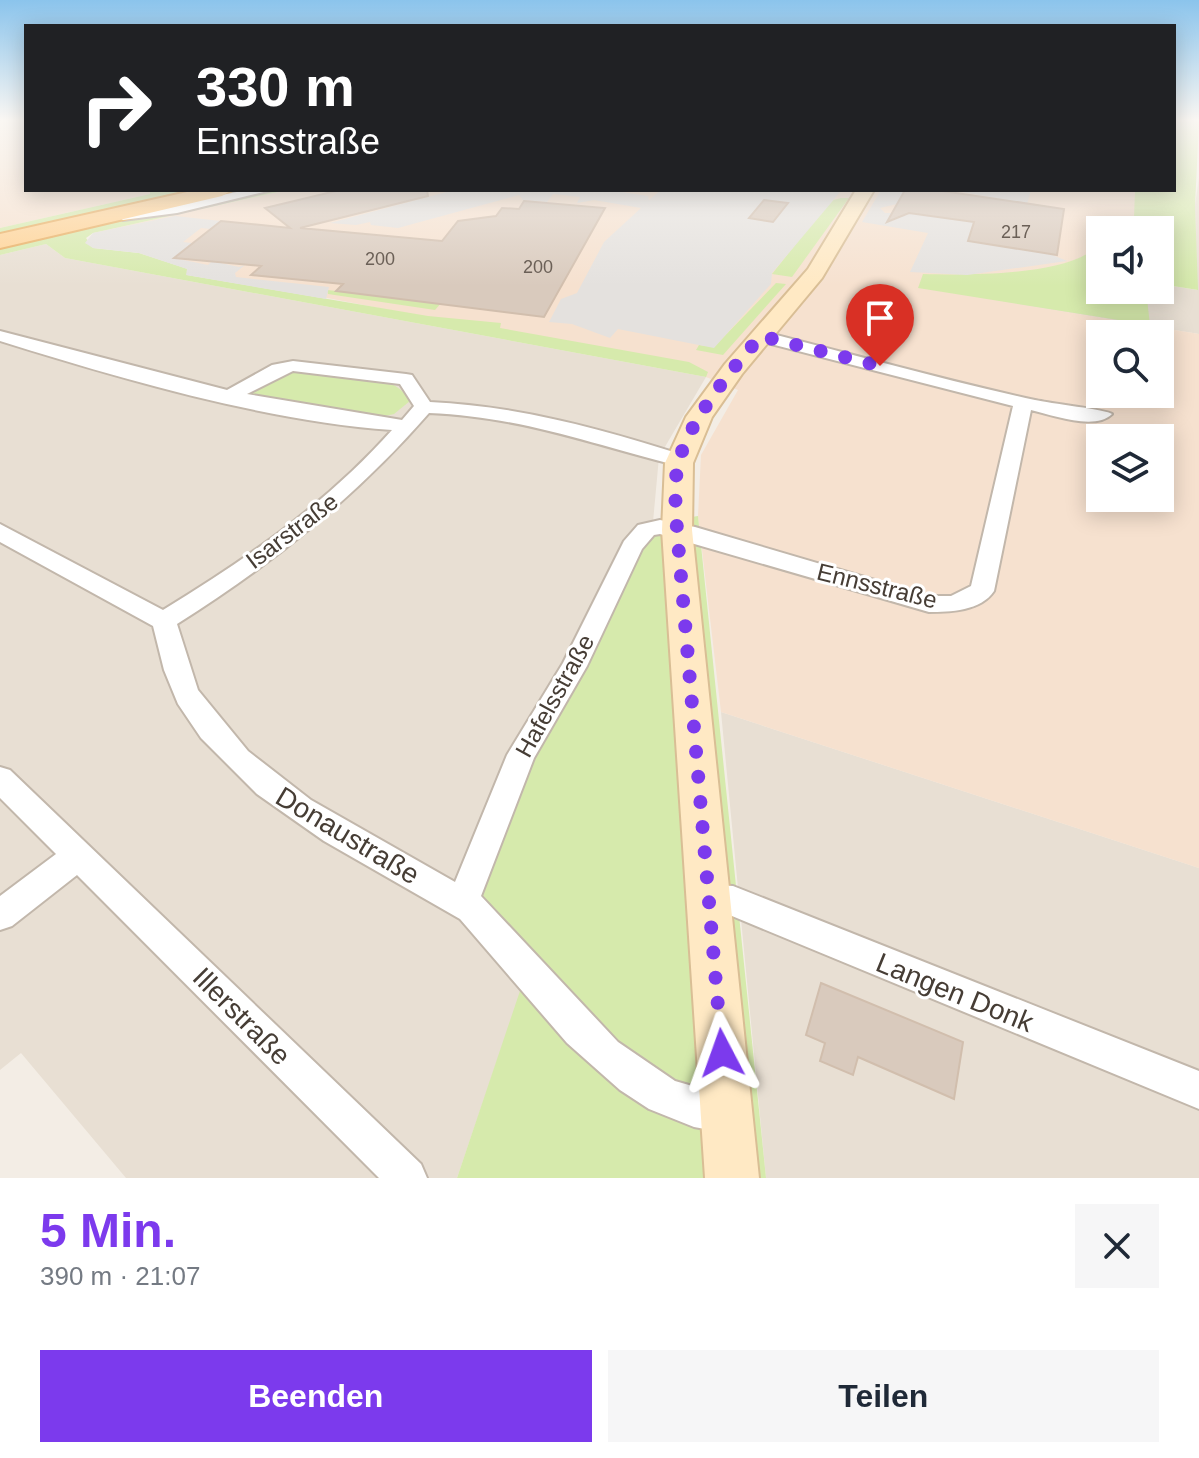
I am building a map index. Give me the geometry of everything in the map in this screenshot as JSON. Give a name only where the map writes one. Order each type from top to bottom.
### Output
[{"type":"main road","points":[[0,232],[174,192]]},
{"type":"main road","points":[[0,241],[213,192]]},
{"type":"main road","points":[[732,1178],[677,530],[679,460],[692,433],[734,367],[817,271],[864,192]]},
{"type":"street","points":[[93,219],[177,209],[256,192]]},
{"type":"street","points":[[0,336],[63,356],[230,396],[407,426]]},
{"type":"street","points":[[761,336],[1023,403],[1079,415],[1102,414]]},
{"type":"street","points":[[230,396],[278,369],[293,366],[406,379],[424,407],[497,413],[633,443],[679,460]]},
{"type":"street","name":"Ennsstraße","points":[[677,530],[929,604],[954,604],[982,591],[1023,403]]},
{"type":"street","name":"Isarstraße","points":[[164,621],[315,515],[358,481],[424,407]]},
{"type":"street","name":"Hafelsstraße","points":[[464,899],[521,755],[574,666],[632,546],[646,530],[677,530]]},
{"type":"street","points":[[0,531],[21,547],[164,621]]},
{"type":"street","name":"Donaustraße","points":[[164,621],[187,696],[218,739],[274,793],[439,891],[464,899],[551,999],[615,1063],[664,1095],[705,1112],[727,1114]]},
{"type":"street","name":"Illerstraße","points":[[0,779],[406,1178]]},
{"type":"street","points":[[0,915],[79,855]]},
{"type":"street","name":"Langen Donk","points":[[710,900],[733,901],[1199,1090]]},
{"type":"shaded area","points":[[0,176],[24,176],[24,192],[150,192],[150,194],[0,228]]},
{"type":"shaded area","points":[[1199,178],[1199,334],[1174,330],[1174,320],[1113,320],[918,288],[1086,289],[1086,304],[1174,304],[1174,286],[1197,290],[1195,205]]},
{"type":"shaded area","points":[[278,192],[1155,192],[1149,216],[1086,216],[1086,264],[918,287],[1115,320],[1086,320],[1086,408],[1174,408],[1174,330],[1199,334],[1199,868],[721,712],[698,516],[701,455],[738,390],[706,377],[704,371],[224,278],[139,253],[93,233]]},
{"type":"shaded area","points":[[446,192],[622,192],[648,196],[649,200],[659,192],[840,192],[772,273],[771,284],[714,348],[618,329],[610,338],[572,324],[549,322],[561,299],[577,293],[604,242],[641,208],[594,200],[577,203],[580,197],[553,194],[547,202],[523,200],[519,195],[398,228],[371,225],[370,222],[356,225],[330,223]]},
{"type":"shaded area","points":[[880,192],[904,192],[897,204],[880,208],[885,213],[909,213],[974,222],[1067,261],[967,275],[910,272],[928,233],[862,222]]},
{"type":"shaded area","points":[[963,192],[1030,192],[1027,204]]},
{"type":"shaded area","points":[[175,216],[221,221],[211,229],[201,228],[183,242],[192,243],[174,258],[208,265],[212,261],[239,267],[245,265],[235,273],[236,277],[329,287],[326,299],[186,275],[187,269],[139,253],[93,248],[85,243],[93,233]]},
{"type":"shaded area","points":[[46,244],[65,258],[706,377],[659,457],[653,522],[524,982],[457,1178],[126,1178],[21,1053],[0,1070],[0,255]]},
{"type":"shaded area","points":[[721,712],[1199,868],[1199,1178],[766,1178]]},
{"type":"green space","points":[[1176,176],[1196,176],[1198,290],[1174,286],[1174,216],[1134,216],[1135,192],[1176,192]]},
{"type":"green space","points":[[278,192],[93,233],[86,238],[93,248],[139,253],[188,269],[187,275],[428,316],[501,323],[500,328],[689,362],[708,372],[706,377],[65,258],[46,244],[0,255],[0,228],[150,194]]},
{"type":"green space","points":[[849,198],[792,277],[772,274],[830,201]]},
{"type":"green space","points":[[1086,254],[1086,304],[1148,304],[1149,320],[1119,320],[918,288],[923,274],[1017,272],[1067,262]]},
{"type":"green space","points":[[776,283],[786,284],[723,355],[696,350],[699,345],[714,347]]},
{"type":"green space","points":[[327,290],[442,302],[435,310],[328,294]]},
{"type":"green space","points":[[301,369],[376,378],[402,391],[410,401],[394,414],[381,417],[248,394],[250,389],[285,371]]},
{"type":"green space","points":[[698,516],[766,1178],[457,1178],[523,982],[447,907],[582,623],[641,525]]},
{"type":"building","points":[[332,192],[427,192],[428,196],[300,228],[442,241],[458,221],[496,216],[502,208],[519,209],[524,201],[605,208],[544,317],[336,291],[343,284],[251,275],[261,266],[174,258],[221,221],[290,228],[265,208]]},
{"type":"building","points":[[904,192],[949,192],[1064,209],[1057,255],[968,241],[974,222],[909,213],[887,222]]},
{"type":"building","points":[[764,200],[788,203],[773,222],[749,218]]},
{"type":"building","points":[[821,983],[963,1042],[954,1099],[858,1057],[853,1075],[820,1061],[825,1043],[806,1035]]},
{"type":"route","points":[[722,1053],[677,530],[679,460],[692,433],[734,367],[761,336],[880,366]]}]
